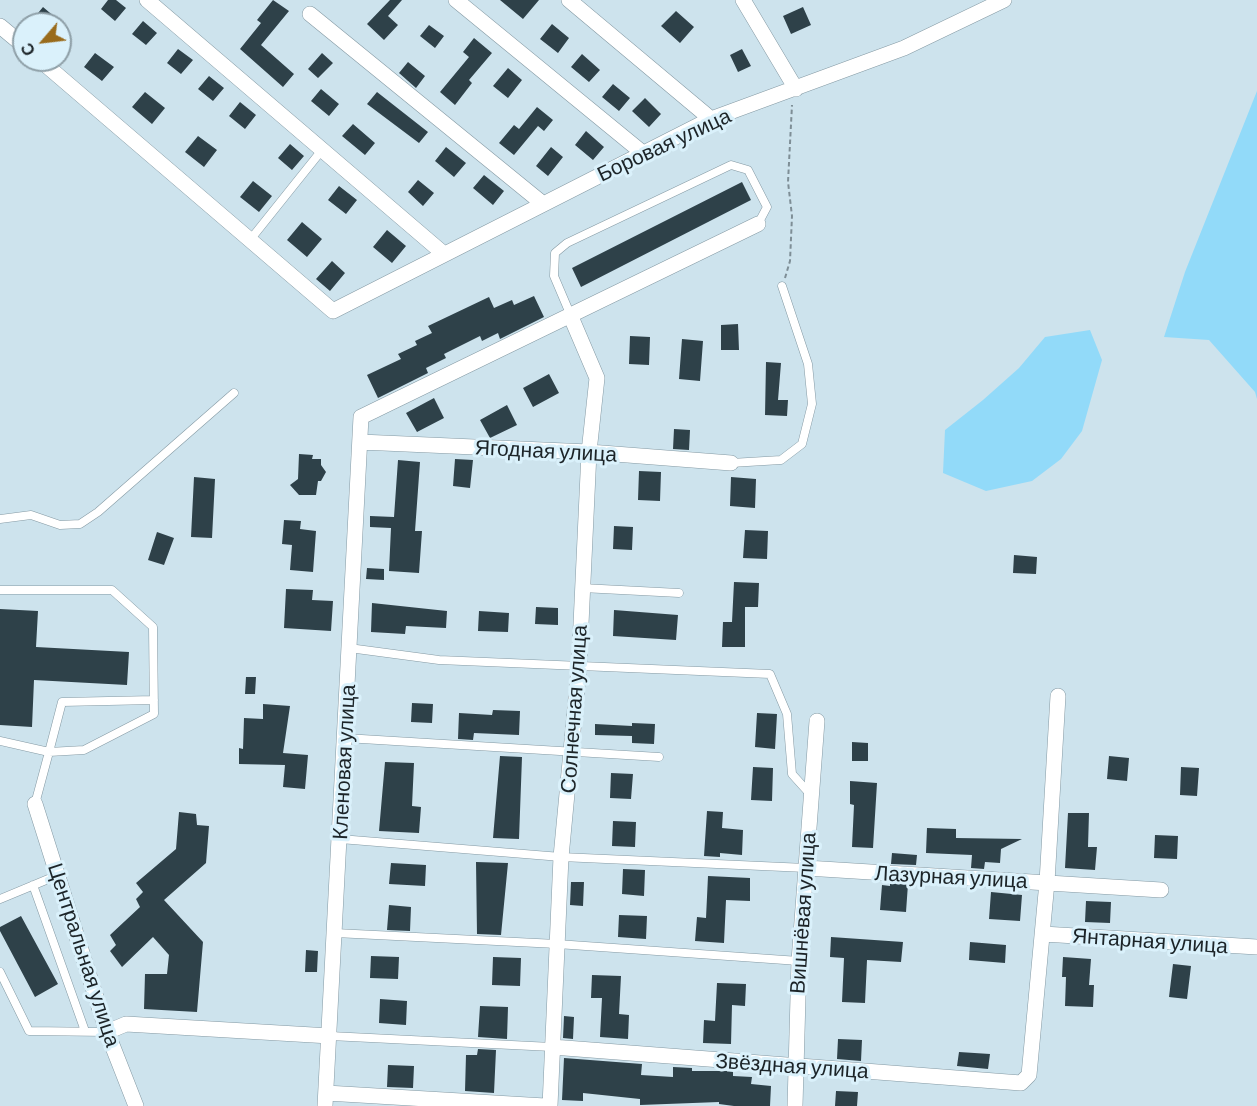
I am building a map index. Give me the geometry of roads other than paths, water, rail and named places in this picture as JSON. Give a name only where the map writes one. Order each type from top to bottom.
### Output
[{"type":"street","points":[[147,0],[444,254]]},
{"type":"street","points":[[456,0],[644,154]]},
{"type":"street","points":[[569,0],[711,119]]},
{"type":"street","points":[[743,0],[796,89]]},
{"type":"street","name":"Боровая улица","points":[[250,240],[333,311],[711,119],[904,48],[980,5],[1004,0]]},
{"type":"street","points":[[310,14],[542,203]]},
{"type":"street","points":[[0,26],[12,36]]},
{"type":"street","points":[[54,72],[250,240]]},
{"type":"street","points":[[571,317],[758,224]]},
{"type":"street","name":"Кленовая улица","points":[[326,1100],[361,417],[571,317]]},
{"type":"street","name":"Солнечная улица","points":[[550,1106],[561,857],[579,667],[589,453],[597,378],[571,317]]},
{"type":"street","name":"Ягодная улица","points":[[360,442],[589,453],[731,463]]},
{"type":"street","points":[[1058,696],[1047,882],[1161,890]]},
{"type":"street","name":"Вишнёвая улица","points":[[795,1106],[799,961],[817,721]]},
{"type":"street","name":"Центральная улица","points":[[36,804],[107,1032],[136,1106]]},
{"type":"street","name":"Лазурная улица","points":[[806,868],[1047,882],[1029,1075]]},
{"type":"street","name":"Янтарная улица","points":[[1043,934],[1257,947]]},
{"type":"street","points":[[107,1032],[126,1024],[330,1036]]},
{"type":"street","name":"Звёздная улица","points":[[552,1047],[1021,1083],[1029,1075]]},
{"type":"street","points":[[326,1100],[545,1106]]},
{"type":"lane","points":[[250,240],[322,150]]},
{"type":"lane","points":[[571,317],[554,276],[555,254],[567,243],[731,165],[748,170],[767,207],[758,224]]},
{"type":"lane","points":[[731,463],[781,460],[802,444],[812,404],[808,364],[782,286]]},
{"type":"lane","points":[[0,519],[31,515],[60,525],[80,524],[98,512],[234,393]]},
{"type":"lane","points":[[582,588],[679,593]]},
{"type":"lane","points":[[0,590],[112,590],[153,627],[154,700],[154,714],[84,750],[50,752],[0,741]]},
{"type":"lane","points":[[350,648],[439,660],[770,674],[786,714],[792,774],[811,795]]},
{"type":"lane","points":[[36,804],[62,702],[154,700]]},
{"type":"lane","points":[[345,738],[659,757]]},
{"type":"lane","points":[[340,839],[561,857],[806,868]]},
{"type":"lane","points":[[0,899],[58,875]]},
{"type":"lane","points":[[33,885],[85,1031]]},
{"type":"lane","points":[[335,933],[557,944],[799,961]]},
{"type":"lane","points":[[0,972],[29,1030],[107,1032]]},
{"type":"lane","points":[[330,1036],[552,1047]]}]
